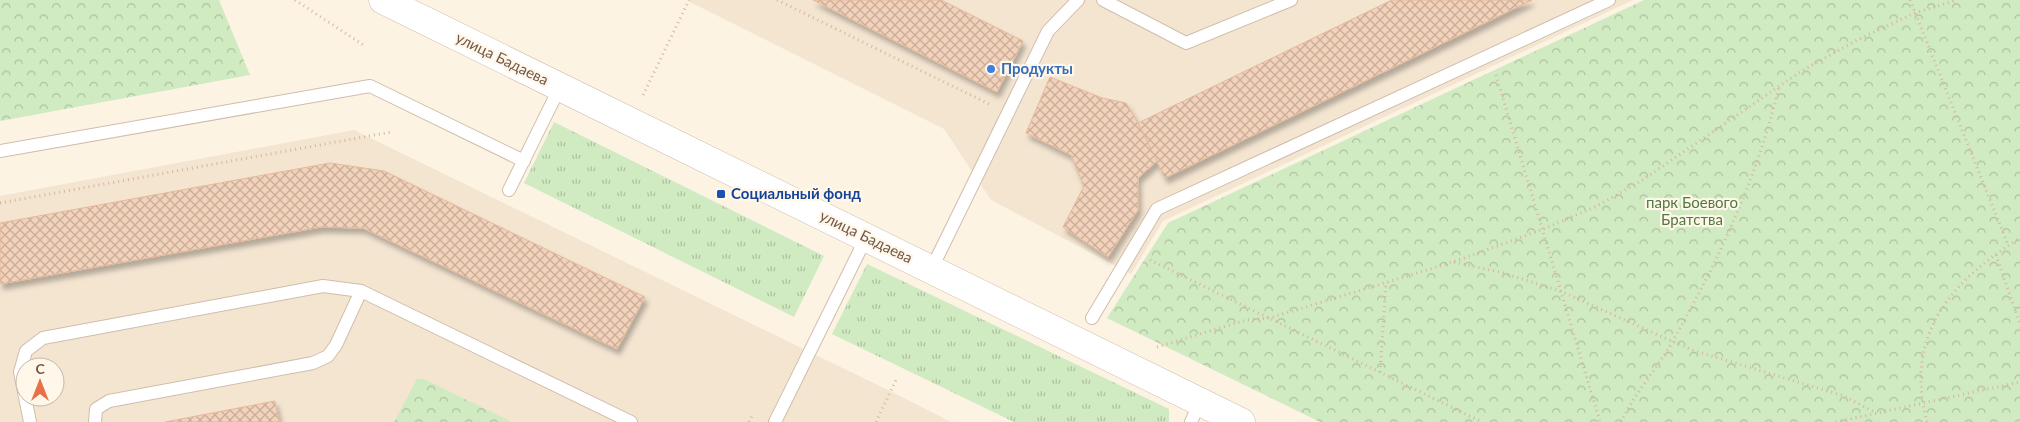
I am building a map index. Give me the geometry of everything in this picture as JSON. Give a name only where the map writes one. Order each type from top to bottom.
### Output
[{"type":"street","name":"улица Бадаева","points":[[383,0],[931,270],[1196,412],[1241,422]]},
{"type":"lane","points":[[931,270],[1048,31],[1078,0]]},
{"type":"lane","points":[[1102,0],[1186,43],[1291,0]]},
{"type":"lane","points":[[1092,318],[1157,209],[1609,0]]},
{"type":"lane","points":[[0,151],[370,86],[524,161]]},
{"type":"lane","points":[[509,190],[560,88]]},
{"type":"lane","points":[[775,422],[866,238]]},
{"type":"lane","points":[[30,422],[20,372],[26,351],[43,338],[323,286],[361,292],[631,422]]},
{"type":"lane","points":[[95,422],[96,409],[109,401],[313,363],[328,356],[336,345],[361,292]]},
{"type":"path","points":[[294,0],[365,46]]},
{"type":"path","points":[[642,96],[689,0]]},
{"type":"path","points":[[777,0],[1008,113]]},
{"type":"path","points":[[1910,0],[2008,245]]},
{"type":"path","points":[[1154,348],[1246,320],[1269,318],[1453,262],[1541,230],[1595,207],[1641,181],[1800,72],[1857,40],[1915,13],[1957,0]]},
{"type":"path","points":[[1490,56],[1600,422]]},
{"type":"path","points":[[1621,422],[1673,341],[1726,242],[1742,205],[1769,128],[1779,86]]},
{"type":"path","points":[[0,204],[391,132]]},
{"type":"path","points":[[1927,422],[1922,403],[1920,366],[1932,327],[1940,309],[1974,271],[2020,238]]},
{"type":"path","points":[[1132,251],[1482,422]]},
{"type":"path","points":[[1996,255],[2020,324]]},
{"type":"path","points":[[1453,262],[1503,273],[1560,291],[1673,341],[1749,368],[1844,396],[1876,413]]},
{"type":"path","points":[[1380,372],[1386,282]]},
{"type":"path","points":[[876,422],[896,380]]},
{"type":"path","points":[[1836,422],[2020,382]]},
{"type":"path","points":[[749,422],[757,405]]},
{"type":"shaded area","points":[[686,0],[1633,0],[1163,221],[1131,274],[991,200],[944,129]]},
{"type":"shaded area","points":[[354,130],[951,422],[0,422],[0,196]]},
{"type":"green space","points":[[0,0],[219,0],[250,75],[0,121]]},
{"type":"green space","name":"парк Боевого Братства","points":[[1644,0],[2020,0],[2020,422],[1320,422],[1107,318],[1168,223]]},
{"type":"green space","points":[[554,122],[824,256],[794,317],[524,183]]},
{"type":"green space","points":[[867,264],[1169,409],[1169,422],[1014,422],[832,334]]},
{"type":"green space","points":[[417,379],[424,379],[512,422],[394,422]]},
{"type":"building","points":[[813,0],[941,0],[1023,41],[997,92]]},
{"type":"building","points":[[1392,0],[1532,0],[1165,178],[1138,123]]},
{"type":"building","points":[[1050,77],[1102,98],[1126,103],[1157,161],[1138,178],[1138,210],[1108,257],[1063,227],[1084,186],[1071,155],[1026,133]]},
{"type":"building","points":[[330,163],[384,171],[645,297],[617,349],[363,228],[321,227],[0,284],[0,223]]},
{"type":"building","points":[[275,401],[279,422],[165,422]]},
{"type":"place","name":"Продукты","points":[[991,69]]},
{"type":"place","name":"Социальный фонд","points":[[721,194]]}]
